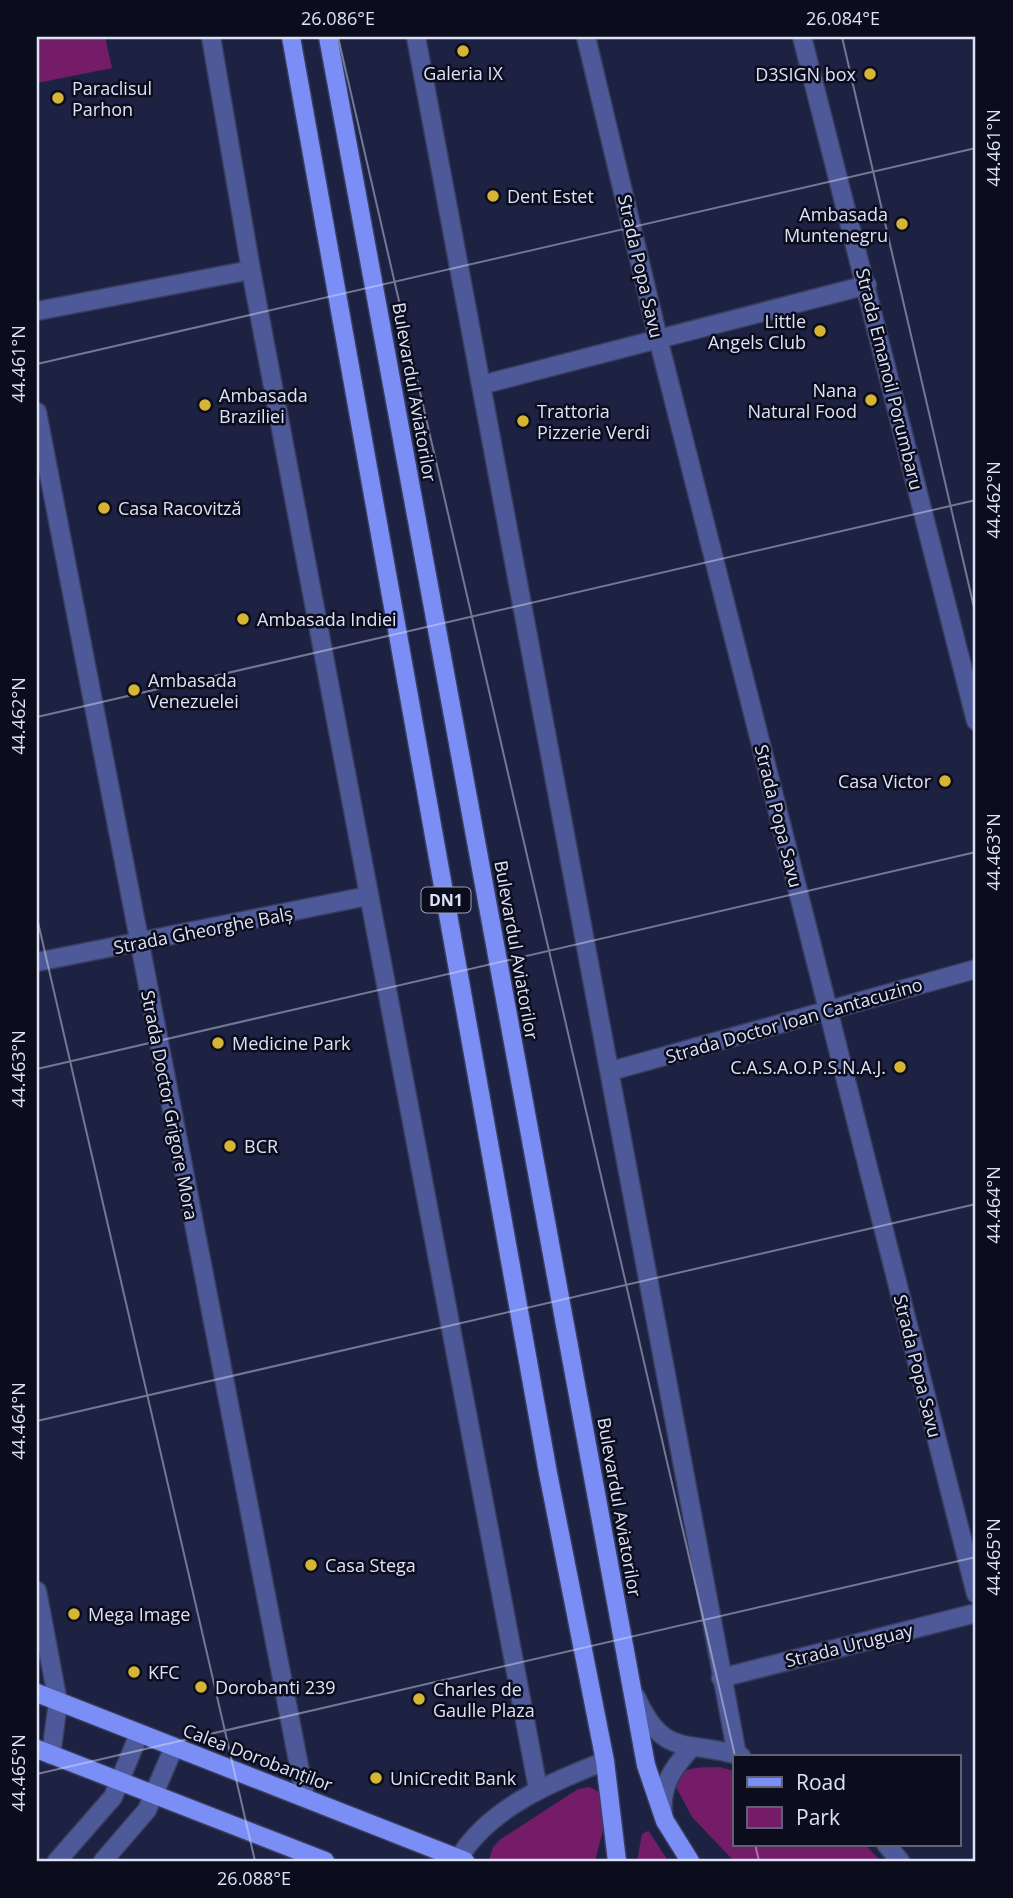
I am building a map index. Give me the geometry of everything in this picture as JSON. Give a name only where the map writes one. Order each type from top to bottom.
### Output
[{"type":"main road","name":"DN1","points":[[291,37],[548,1473],[605,1762],[617,1861]]},
{"type":"main road","name":"Bulevardul Aviatorilor","points":[[328,37],[646,1765],[664,1821],[690,1861]]},
{"type":"main road","name":"Calea Dorobanților","points":[[37,1693],[460,1860]]},
{"type":"main road","points":[[44,1752],[325,1861]]},
{"type":"street","points":[[211,37],[251,270],[538,1789]]},
{"type":"street","points":[[416,37],[611,1071],[721,1678],[739,1755]]},
{"type":"street","name":"Strada Popa Savu","points":[[586,37],[658,338],[976,1594]]},
{"type":"street","name":"Strada Emanoil Porumbaru","points":[[802,37],[976,721]]},
{"type":"street","points":[[37,311],[251,270]]},
{"type":"street","points":[[481,385],[867,285]]},
{"type":"street","name":"Strada Doctor Grigore Mora","points":[[37,412],[305,1797]]},
{"type":"street","name":"Strada Gheorghe Balș","points":[[37,962],[368,896]]},
{"type":"street","name":"Strada Doctor Ioan Cantacuzino","points":[[611,1071],[976,970]]},
{"type":"street","points":[[37,1591],[58,1702],[44,1752]]},
{"type":"street","name":"Strada Uruguay","points":[[721,1678],[976,1613]]},
{"type":"street","points":[[631,1686],[655,1731],[672,1742],[691,1748],[733,1755]]},
{"type":"street","points":[[57,1861],[108,1804],[139,1734]]},
{"type":"street","points":[[103,1861],[142,1817],[155,1795],[174,1747]]},
{"type":"street","points":[[664,1821],[665,1786],[673,1769],[691,1748]]},
{"type":"street","points":[[460,1860],[478,1834],[538,1789],[605,1762]]},
{"type":"street","points":[[888,1846],[901,1861]]},
{"type":"green space","points":[[37,37],[105,37],[112,68],[37,83]]},
{"type":"green space","points":[[719,1767],[733,1770],[733,1846],[866,1846],[881,1861],[734,1861],[692,1817],[676,1787],[681,1774],[698,1768]]},
{"type":"green space","points":[[590,1787],[604,1795],[603,1830],[595,1861],[489,1860],[493,1847],[501,1839],[578,1789]]},
{"type":"green space","points":[[648,1831],[668,1861],[637,1861],[642,1834]]},
{"type":"place","name":"Galeria IX","points":[[463,51]]},
{"type":"place","name":"D3SIGN box","points":[[870,74]]},
{"type":"place","name":"Paraclisul Parhon","points":[[58,98]]},
{"type":"place","name":"Dent Estet","points":[[493,196]]},
{"type":"place","name":"Ambasada Muntenegru","points":[[902,224]]},
{"type":"place","name":"Little Angels Club","points":[[820,331]]},
{"type":"place","name":"Nana Natural Food","points":[[871,400]]},
{"type":"place","name":"Ambasada Braziliei","points":[[205,405]]},
{"type":"place","name":"Trattoria Pizzerie Verdi","points":[[523,421]]},
{"type":"place","name":"Casa Racovitză","points":[[104,508]]},
{"type":"place","name":"Ambasada Indiei","points":[[243,619]]},
{"type":"place","name":"Ambasada Venezuelei","points":[[134,690]]},
{"type":"place","name":"Casa Victor","points":[[945,781]]},
{"type":"place","name":"Medicine Park","points":[[218,1043]]},
{"type":"place","name":"C.A.S.A.O.P.S.N.A.J.","points":[[900,1067]]},
{"type":"place","name":"BCR","points":[[230,1146]]},
{"type":"place","name":"Casa Stega","points":[[311,1565]]},
{"type":"place","name":"Mega Image","points":[[74,1614]]},
{"type":"place","name":"KFC","points":[[134,1672]]},
{"type":"place","name":"Dorobanti 239","points":[[201,1687]]},
{"type":"place","name":"Charles de Gaulle Plaza","points":[[419,1699]]},
{"type":"place","name":"UniCredit Bank","points":[[376,1778]]}]
